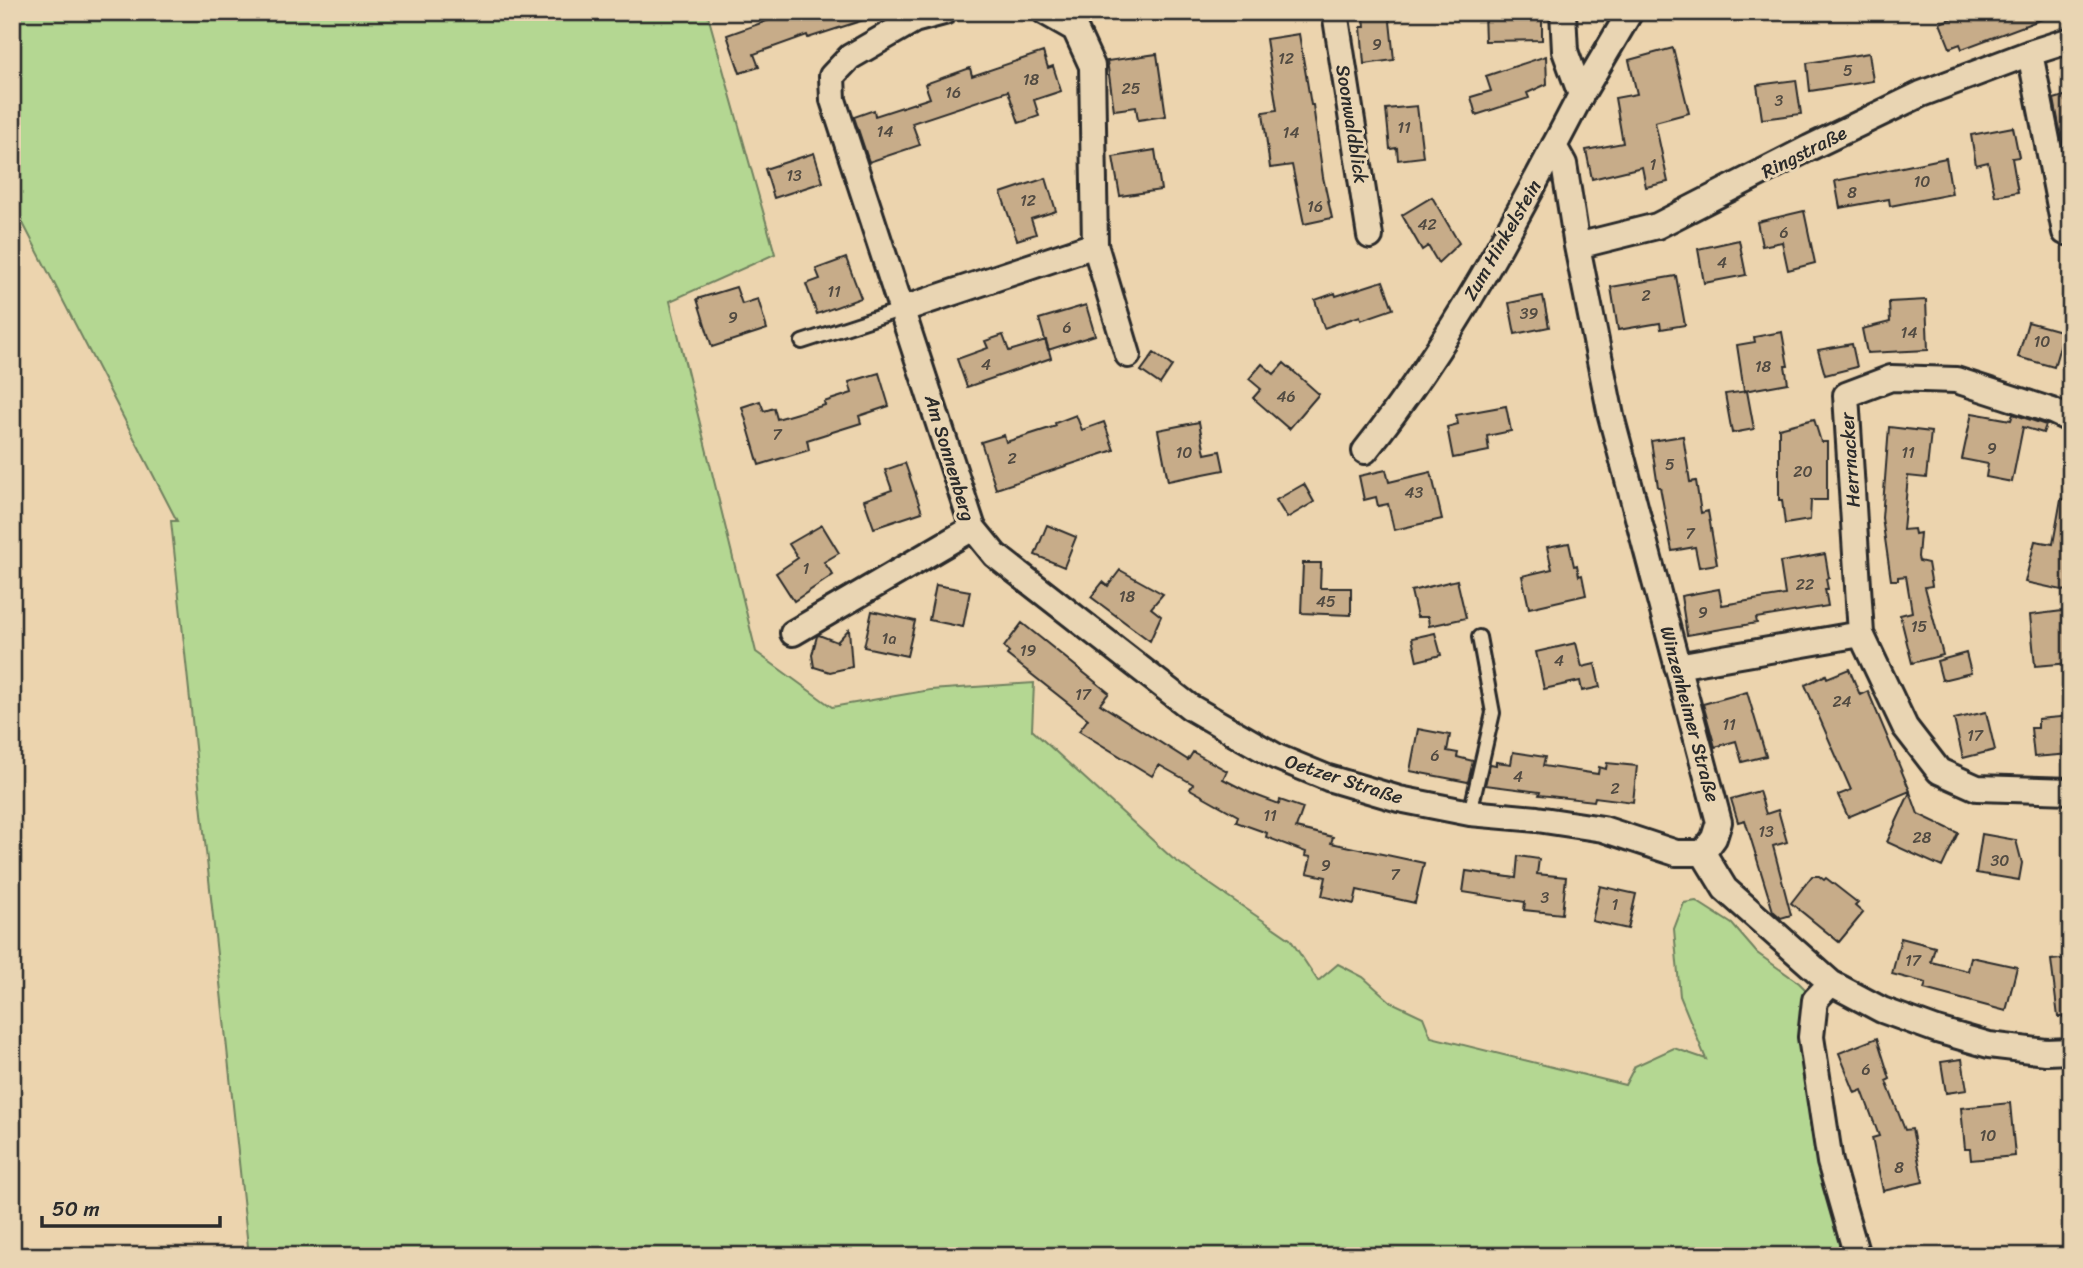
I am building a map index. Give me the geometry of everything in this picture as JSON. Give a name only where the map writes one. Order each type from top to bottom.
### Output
[{"type":"street","name":"Am Sonnenberg","points":[[793,633],[973,528],[833,100],[832,76],[850,57],[914,20],[944,12]]},
{"type":"street","points":[[1045,12],[1075,29],[1091,66],[1095,245],[1128,355]]},
{"type":"street","name":"Soonwaldblick","points":[[1335,12],[1370,236]]},
{"type":"street","points":[[1563,12],[1565,51],[1581,95]]},
{"type":"street","name":"Zum Hinkelstein","points":[[1365,451],[1395,413],[1481,281],[1581,95],[1630,12]]},
{"type":"street","name":"Ringstraße","points":[[1577,246],[1657,226],[1921,94],[2071,40]]},
{"type":"street","points":[[2030,53],[2065,232]]},
{"type":"street","name":"Winzenheimer Straße","points":[[1554,146],[1564,164],[1577,246],[1611,416],[1719,822],[1714,838],[1703,853]]},
{"type":"street","points":[[903,309],[1095,245]]},
{"type":"street","name":"Herrnacker","points":[[2071,420],[2052,411],[1956,380],[1891,378],[1846,396],[1861,634],[1905,727],[1939,771],[1977,788],[2071,791]]},
{"type":"street","name":"Oetzer Straße","points":[[973,528],[995,555],[1190,707],[1276,757],[1328,778],[1399,799],[1470,813],[1538,819],[1603,829],[1676,853],[1703,853]]},
{"type":"street","points":[[1677,666],[1861,634]]},
{"type":"street","points":[[1703,853],[1724,890],[1831,983],[1882,1010],[1989,1045],[2046,1052],[2071,1051]]},
{"type":"street","points":[[1831,983],[1815,1000],[1811,1037],[1830,1161],[1857,1256]]},
{"type":"lane","points":[[802,342],[903,309]]},
{"type":"lane","points":[[1470,813],[1493,713],[1479,637]]},
{"type":"green space","points":[[12,12],[707,12],[775,254],[670,301],[756,652],[832,707],[930,690],[1034,683],[1032,730],[1172,858],[1290,939],[1318,981],[1338,964],[1363,977],[1391,1002],[1423,1017],[1431,1037],[1625,1085],[1635,1066],[1674,1048],[1706,1059],[1680,996],[1674,929],[1684,903],[1696,901],[1732,924],[1757,953],[1807,991],[1807,1005],[1854,1256],[249,1256],[171,521],[177,521],[12,202]]},
{"type":"building","points":[[792,12],[875,12],[876,16],[808,38],[807,35],[754,54],[759,67],[740,73],[727,35]]},
{"type":"building","points":[[1389,12],[1394,60],[1364,64],[1361,27],[1365,27],[1364,15]]},
{"type":"building","points":[[1484,12],[1542,12],[1542,40],[1485,41]]},
{"type":"building","points":[[1968,12],[2052,12],[2053,15],[1962,49],[1960,44],[1950,48],[1940,23]]},
{"type":"building","points":[[1299,34],[1332,218],[1304,224],[1292,165],[1270,168],[1263,112],[1277,110],[1266,39]]},
{"type":"building","points":[[1673,48],[1689,113],[1655,122],[1668,182],[1646,187],[1642,167],[1592,179],[1586,150],[1623,143],[1615,98],[1637,94],[1629,60]]},
{"type":"building","points":[[1043,52],[1048,68],[1053,66],[1061,91],[1034,100],[1039,116],[1019,123],[1008,91],[912,123],[920,145],[869,162],[854,117],[874,110],[875,116],[930,98],[925,84],[970,68],[972,76]]},
{"type":"building","points":[[1869,53],[1873,81],[1810,91],[1807,63]]},
{"type":"building","points":[[1157,54],[1166,116],[1138,120],[1136,107],[1114,110],[1107,61]]},
{"type":"building","points":[[1546,56],[1547,84],[1527,93],[1529,98],[1476,115],[1471,97],[1491,91],[1486,76]]},
{"type":"building","points":[[1796,80],[1801,114],[1762,119],[1757,85]]},
{"type":"building","points":[[2071,94],[2071,156],[2067,156],[2054,99]]},
{"type":"building","points":[[1417,106],[1423,157],[1398,160],[1397,148],[1390,149],[1386,109]]},
{"type":"building","points":[[2013,127],[2019,157],[2012,158],[2018,192],[1995,196],[1988,162],[1976,165],[1971,135]]},
{"type":"building","points":[[1155,150],[1161,190],[1120,196],[1113,157]]},
{"type":"building","points":[[814,153],[823,182],[774,198],[765,169]]},
{"type":"building","points":[[1946,158],[1952,194],[1890,206],[1889,199],[1840,208],[1835,181]]},
{"type":"building","points":[[1046,178],[1056,211],[1031,219],[1036,234],[1017,240],[1001,193]]},
{"type":"building","points":[[1432,197],[1459,243],[1438,263],[1428,246],[1422,250],[1402,215]]},
{"type":"building","points":[[1804,211],[1815,263],[1788,270],[1782,242],[1762,246],[1757,222]]},
{"type":"building","points":[[1739,240],[1746,275],[1704,283],[1698,249]]},
{"type":"building","points":[[846,258],[861,298],[817,314],[806,284],[820,279],[816,269]]},
{"type":"building","points":[[1676,276],[1685,325],[1661,329],[1660,323],[1618,330],[1611,287]]},
{"type":"building","points":[[1383,281],[1393,309],[1361,320],[1360,316],[1324,328],[1315,300]]},
{"type":"building","points":[[736,287],[742,304],[758,299],[767,329],[712,347],[697,299]]},
{"type":"building","points":[[1543,296],[1549,327],[1515,334],[1509,303]]},
{"type":"building","points":[[1926,300],[1928,350],[1867,353],[1862,329],[1890,322],[1889,302]]},
{"type":"building","points":[[1086,305],[1095,335],[1048,350],[1039,319]]},
{"type":"building","points":[[2028,322],[2064,332],[2054,367],[2018,357]]},
{"type":"building","points":[[1782,332],[1788,383],[1744,391],[1737,345],[1755,342],[1754,337]]},
{"type":"building","points":[[1003,335],[1009,351],[1046,340],[1051,358],[967,387],[957,359],[988,348],[985,341]]},
{"type":"building","points":[[1852,344],[1857,367],[1825,375],[1818,350]]},
{"type":"building","points":[[1154,353],[1172,366],[1160,384],[1141,371]]},
{"type":"building","points":[[1284,363],[1319,394],[1289,429],[1253,398],[1261,389],[1249,379],[1262,364],[1274,374]]},
{"type":"building","points":[[879,373],[889,406],[859,416],[861,423],[807,440],[809,450],[759,465],[742,407],[760,401],[764,411],[774,408],[777,419],[825,405],[824,402],[852,393],[849,382]]},
{"type":"building","points":[[1747,391],[1754,429],[1732,433],[1725,394]]},
{"type":"building","points":[[1506,406],[1511,431],[1487,436],[1489,451],[1453,458],[1447,427],[1458,424],[1456,415]]},
{"type":"building","points":[[1972,413],[2011,420],[2013,414],[2046,425],[2043,433],[2023,427],[2012,482],[1986,477],[1988,464],[1962,459]]},
{"type":"building","points":[[1076,415],[1082,430],[1104,422],[1114,450],[996,489],[981,442],[1004,435],[1006,442],[1056,426],[1055,423]]},
{"type":"building","points":[[1814,419],[1821,442],[1827,442],[1827,500],[1811,500],[1810,520],[1785,524],[1782,500],[1779,500],[1779,428]]},
{"type":"building","points":[[1199,422],[1205,454],[1220,451],[1224,470],[1168,481],[1158,430]]},
{"type":"building","points":[[1889,427],[1931,432],[1926,478],[1908,476],[1903,530],[1914,529],[1915,534],[1920,533],[1918,557],[1919,561],[1928,563],[1932,586],[1925,587],[1943,655],[1912,663],[1900,615],[1912,612],[1906,576],[1891,580],[1882,518]]},
{"type":"building","points":[[1683,436],[1690,482],[1696,481],[1701,513],[1708,511],[1717,564],[1699,567],[1695,547],[1672,551],[1651,441]]},
{"type":"building","points":[[905,463],[922,512],[874,528],[864,500],[892,490],[885,470]]},
{"type":"building","points":[[1386,470],[1389,482],[1431,472],[1442,519],[1394,530],[1388,504],[1378,506],[1376,497],[1364,500],[1359,476]]},
{"type":"building","points":[[1304,484],[1314,502],[1287,518],[1276,500]]},
{"type":"building","points":[[2061,499],[2071,500],[2071,592],[2025,582],[2035,541],[2053,544]]},
{"type":"building","points":[[822,525],[839,553],[824,562],[833,575],[794,601],[776,573],[798,558],[789,544]]},
{"type":"building","points":[[1047,525],[1076,537],[1064,567],[1035,555]]},
{"type":"building","points":[[1569,543],[1574,566],[1577,565],[1579,576],[1582,575],[1586,595],[1529,608],[1522,576],[1552,569],[1547,547]]},
{"type":"building","points":[[1825,554],[1829,578],[1826,579],[1828,589],[1825,589],[1828,606],[1756,618],[1757,623],[1687,635],[1681,596],[1719,589],[1722,605],[1785,595],[1780,562]]},
{"type":"building","points":[[1303,563],[1321,563],[1320,588],[1351,588],[1351,615],[1301,613]]},
{"type":"building","points":[[1120,570],[1163,594],[1151,608],[1161,616],[1150,641],[1091,597],[1103,582],[1108,586]]},
{"type":"building","points":[[1457,580],[1466,618],[1429,626],[1428,617],[1417,617],[1411,591]]},
{"type":"building","points":[[936,585],[970,591],[963,627],[929,620]]},
{"type":"building","points":[[2071,610],[2071,663],[2035,666],[2030,615]]},
{"type":"building","points":[[872,611],[915,621],[907,656],[864,647]]},
{"type":"building","points":[[1022,623],[1109,693],[1100,704],[1188,760],[1193,752],[1227,771],[1223,779],[1250,793],[1279,804],[1280,800],[1303,808],[1296,828],[1333,837],[1331,843],[1424,863],[1415,903],[1357,890],[1354,904],[1322,896],[1326,877],[1307,873],[1311,857],[1305,856],[1306,852],[1266,837],[1267,833],[1236,822],[1238,816],[1190,789],[1193,784],[1159,765],[1152,776],[1079,731],[1088,719],[1007,655],[1009,652],[1004,647]]},
{"type":"building","points":[[849,629],[852,667],[830,672],[814,667],[812,655],[817,636],[837,642]]},
{"type":"building","points":[[1435,633],[1441,655],[1417,661],[1412,638]]},
{"type":"building","points":[[1576,643],[1582,667],[1595,664],[1600,687],[1582,691],[1580,681],[1544,689],[1536,652]]},
{"type":"building","points":[[1966,653],[1971,673],[1942,680],[1937,661]]},
{"type":"building","points":[[1849,669],[1860,695],[1868,691],[1910,791],[1848,817],[1838,795],[1851,790],[1805,685],[1826,675],[1827,678]]},
{"type":"building","points":[[1747,692],[1766,756],[1742,762],[1736,741],[1715,747],[1703,704]]},
{"type":"building","points":[[1986,712],[1995,750],[1963,758],[1954,719]]},
{"type":"building","points":[[2071,716],[2071,754],[2034,757],[2031,728],[2038,728],[2038,719]]},
{"type":"building","points":[[1418,729],[1450,735],[1447,751],[1473,761],[1468,782],[1410,771]]},
{"type":"building","points":[[1513,752],[1545,757],[1543,766],[1598,774],[1599,767],[1606,769],[1607,763],[1637,766],[1633,802],[1595,797],[1594,801],[1539,795],[1540,792],[1485,785],[1490,764],[1511,764]]},
{"type":"building","points":[[1759,791],[1766,814],[1778,810],[1787,842],[1773,846],[1791,915],[1781,918],[1773,911],[1745,820],[1738,822],[1731,799]]},
{"type":"building","points":[[1910,792],[1918,814],[1958,833],[1942,867],[1887,842]]},
{"type":"building","points":[[1982,834],[2016,840],[2022,863],[2019,880],[1976,873]]},
{"type":"building","points":[[1518,856],[1539,859],[1537,874],[1566,877],[1562,914],[1524,910],[1525,902],[1463,892],[1466,871],[1516,878]]},
{"type":"building","points":[[1812,876],[1819,876],[1824,880],[1826,878],[1858,903],[1855,906],[1863,913],[1839,942],[1791,903]]},
{"type":"building","points":[[1600,886],[1636,894],[1628,929],[1592,921]]},
{"type":"building","points":[[1901,938],[1935,947],[1931,962],[1968,971],[1971,957],[2017,967],[2006,1011],[1924,989],[1926,983],[1892,974]]},
{"type":"building","points":[[2071,958],[2071,1017],[2058,1017],[2051,960]]},
{"type":"building","points":[[1877,1038],[1890,1079],[1886,1081],[1905,1130],[1912,1129],[1923,1182],[1883,1191],[1872,1138],[1879,1136],[1862,1090],[1855,1093],[1839,1053]]},
{"type":"building","points":[[1962,1059],[1967,1090],[1946,1093],[1941,1062]]},
{"type":"building","points":[[2010,1103],[2015,1156],[1971,1160],[1970,1149],[1965,1149],[1961,1108]]}]
